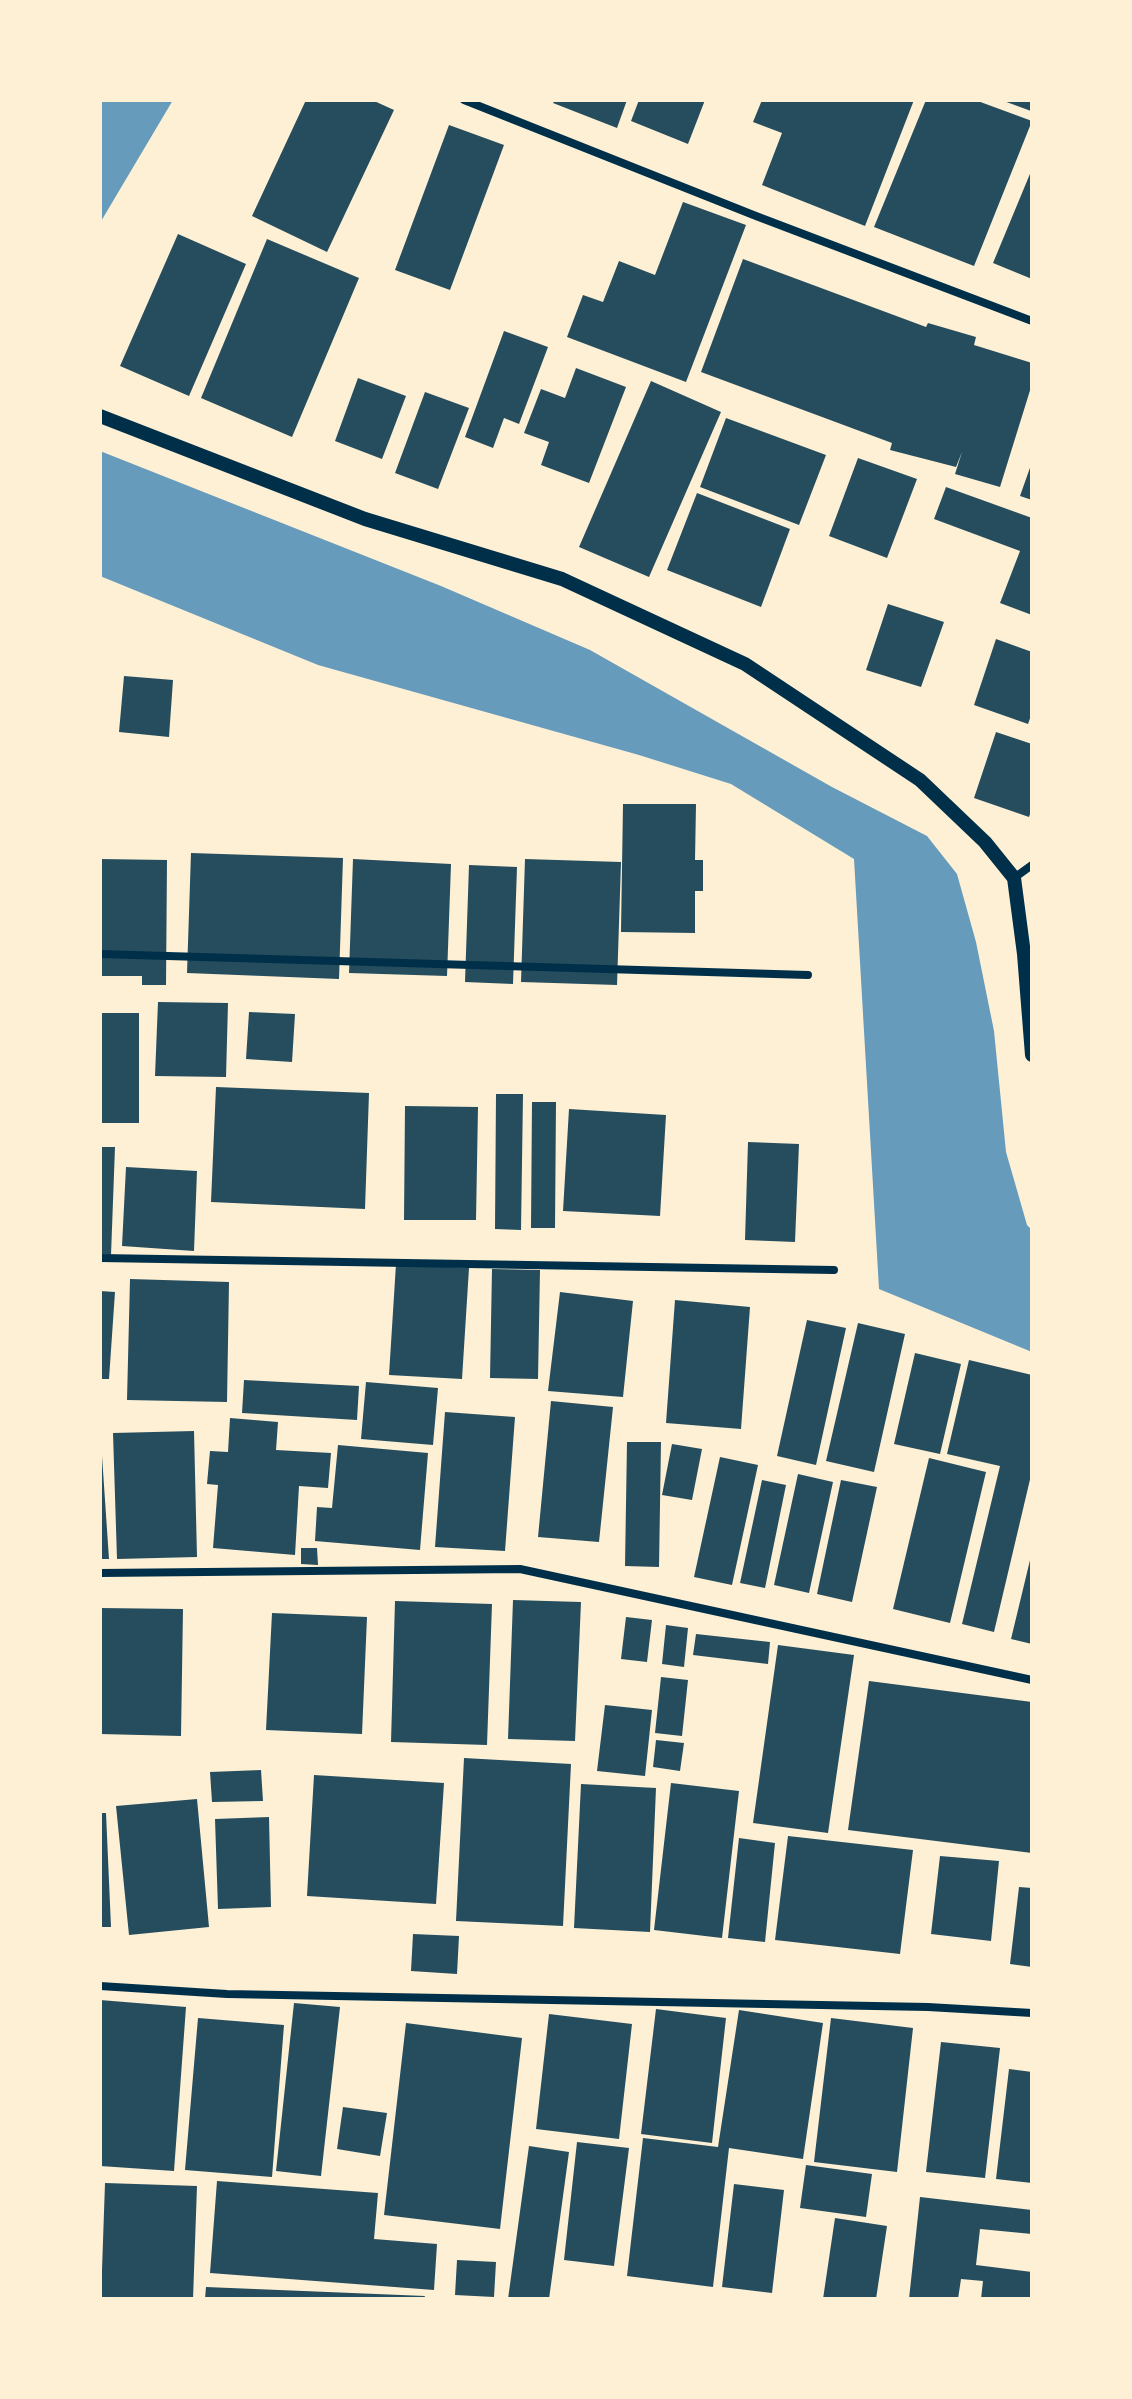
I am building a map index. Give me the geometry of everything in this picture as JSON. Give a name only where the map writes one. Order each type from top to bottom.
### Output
[{"type":"street","points":[[464,100],[1032,321]]},
{"type":"street","points":[[104,417],[365,519],[562,579],[745,664],[920,780],[985,842],[1014,878],[1032,1055]]},
{"type":"street","points":[[1014,878],[1032,865]]},
{"type":"street","points":[[100,954],[808,975]]},
{"type":"street","points":[[100,1258],[834,1270]]},
{"type":"street","points":[[100,1573],[520,1569],[1032,1680]]},
{"type":"street","points":[[100,1986],[227,1994],[928,2007],[1032,2013]]},
{"type":"water","points":[[100,100],[173,100],[100,223]]},
{"type":"water","points":[[100,451],[441,586],[590,650],[832,787],[927,836],[957,874],[976,942],[994,1031],[1006,1152],[1027,1225],[1032,1230],[1032,1352],[879,1289],[854,859],[731,784],[318,665],[100,576]]},
{"type":"building","points":[[306,100],[372,100],[394,110],[327,252],[252,216]]},
{"type":"building","points":[[555,100],[627,100],[617,128],[553,103]]},
{"type":"building","points":[[639,100],[705,100],[688,144],[631,121]]},
{"type":"building","points":[[762,100],[914,100],[865,226],[762,185],[782,133],[753,122]]},
{"type":"building","points":[[926,100],[975,100],[1032,121],[974,266],[874,227]]},
{"type":"building","points":[[1001,100],[1032,100],[1032,110],[1031,111]]},
{"type":"building","points":[[449,125],[504,145],[450,290],[395,270]]},
{"type":"building","points":[[1032,169],[1032,279],[993,263]]},
{"type":"building","points":[[683,202],[746,225],[686,382],[567,337],[583,295],[603,302],[619,261],[655,275]]},
{"type":"building","points":[[178,234],[246,264],[189,396],[120,366]]},
{"type":"building","points":[[267,239],[359,278],[292,437],[201,398]]},
{"type":"building","points":[[743,259],[926,327],[928,323],[976,337],[974,345],[1032,363],[1032,384],[1000,487],[955,474],[962,452],[956,467],[890,450],[892,443],[701,372]]},
{"type":"building","points":[[504,331],[548,347],[519,424],[504,418],[493,448],[465,437]]},
{"type":"building","points":[[576,368],[626,387],[589,483],[541,465],[549,442],[524,433],[541,389],[565,398]]},
{"type":"building","points":[[358,378],[406,396],[382,459],[335,441]]},
{"type":"building","points":[[651,381],[721,412],[649,577],[579,547]]},
{"type":"building","points":[[425,392],[469,408],[438,489],[395,473]]},
{"type":"building","points":[[726,418],[826,455],[799,525],[700,487]]},
{"type":"building","points":[[858,458],[917,479],[887,558],[829,536]]},
{"type":"building","points":[[1032,462],[1032,500],[1020,496]]},
{"type":"building","points":[[946,487],[1032,518],[1032,615],[1000,603],[1020,551],[934,519]]},
{"type":"building","points":[[697,493],[790,529],[761,607],[667,570]]},
{"type":"building","points":[[888,604],[944,622],[921,687],[866,670]]},
{"type":"building","points":[[996,639],[1032,652],[1032,713],[1028,724],[974,705]]},
{"type":"building","points":[[124,676],[173,680],[169,737],[119,732]]},
{"type":"building","points":[[996,732],[1032,744],[1032,808],[1029,817],[974,798]]},
{"type":"building","points":[[623,804],[696,804],[695,860],[703,860],[703,891],[695,891],[695,933],[621,932]]},
{"type":"building","points":[[191,853],[343,858],[339,979],[187,973]]},
{"type":"building","points":[[100,859],[167,860],[166,985],[142,985],[142,976],[100,976]]},
{"type":"building","points":[[353,859],[451,864],[447,976],[349,973]]},
{"type":"building","points":[[525,859],[621,862],[617,985],[521,982]]},
{"type":"building","points":[[469,865],[517,867],[513,984],[465,982]]},
{"type":"building","points":[[158,1002],[228,1003],[226,1077],[155,1076]]},
{"type":"building","points":[[249,1012],[295,1014],[292,1062],[246,1059]]},
{"type":"building","points":[[100,1013],[139,1013],[139,1123],[100,1123]]},
{"type":"building","points":[[216,1087],[369,1093],[365,1209],[211,1202]]},
{"type":"building","points":[[496,1094],[523,1094],[521,1230],[495,1229]]},
{"type":"building","points":[[532,1102],[556,1102],[555,1228],[531,1228]]},
{"type":"building","points":[[405,1106],[478,1107],[476,1220],[404,1220]]},
{"type":"building","points":[[569,1109],[666,1115],[660,1216],[563,1211]]},
{"type":"building","points":[[748,1142],[799,1144],[795,1242],[745,1240]]},
{"type":"building","points":[[100,1147],[115,1147],[111,1255],[100,1254]]},
{"type":"building","points":[[126,1167],[197,1171],[194,1251],[122,1246]]},
{"type":"building","points":[[396,1264],[469,1268],[462,1379],[389,1375]]},
{"type":"building","points":[[492,1269],[540,1270],[538,1379],[490,1378]]},
{"type":"building","points":[[130,1279],[229,1282],[227,1402],[127,1400]]},
{"type":"building","points":[[100,1291],[115,1292],[109,1379],[100,1379]]},
{"type":"building","points":[[560,1292],[633,1301],[623,1397],[548,1391]]},
{"type":"building","points":[[675,1300],[750,1307],[741,1429],[666,1423]]},
{"type":"building","points":[[807,1320],[846,1328],[816,1465],[777,1456]]},
{"type":"building","points":[[858,1323],[905,1334],[874,1472],[826,1461]]},
{"type":"building","points":[[915,1353],[961,1364],[940,1454],[894,1444]]},
{"type":"building","points":[[969,1360],[1032,1375],[1032,1471],[994,1632],[962,1624],[1000,1466],[947,1454]]},
{"type":"building","points":[[244,1380],[359,1386],[357,1420],[242,1413]]},
{"type":"building","points":[[366,1382],[438,1388],[433,1445],[361,1439]]},
{"type":"building","points":[[551,1401],[613,1407],[599,1542],[538,1537]]},
{"type":"building","points":[[445,1412],[515,1417],[505,1551],[435,1547]]},
{"type":"building","points":[[230,1418],[278,1422],[276,1450],[331,1453],[328,1488],[299,1486],[295,1555],[213,1548],[218,1485],[207,1484],[210,1451],[228,1452]]},
{"type":"building","points":[[194,1431],[197,1557],[117,1559],[113,1433]]},
{"type":"building","points":[[627,1442],[661,1442],[659,1567],[625,1566]]},
{"type":"building","points":[[672,1444],[702,1449],[692,1500],[662,1495]]},
{"type":"building","points":[[338,1445],[428,1453],[420,1550],[315,1541],[317,1507],[332,1508]]},
{"type":"building","points":[[102,1456],[109,1559],[100,1559]]},
{"type":"building","points":[[720,1457],[758,1465],[732,1585],[694,1577]]},
{"type":"building","points":[[929,1458],[986,1472],[950,1623],[893,1609]]},
{"type":"building","points":[[798,1474],[833,1482],[809,1593],[774,1585]]},
{"type":"building","points":[[762,1480],[786,1485],[765,1588],[740,1583]]},
{"type":"building","points":[[841,1480],[877,1487],[852,1602],[817,1594]]},
{"type":"building","points":[[301,1548],[317,1548],[318,1565],[301,1564]]},
{"type":"building","points":[[1032,1556],[1032,1644],[1011,1639]]},
{"type":"building","points":[[513,1600],[581,1602],[575,1741],[508,1739]]},
{"type":"building","points":[[395,1601],[492,1604],[487,1745],[391,1742]]},
{"type":"building","points":[[100,1608],[183,1609],[181,1736],[100,1734]]},
{"type":"building","points":[[272,1613],[367,1617],[362,1734],[266,1730]]},
{"type":"building","points":[[626,1617],[652,1620],[647,1662],[621,1659]]},
{"type":"building","points":[[666,1625],[688,1628],[684,1667],[662,1664]]},
{"type":"building","points":[[696,1634],[770,1642],[768,1664],[693,1655]]},
{"type":"building","points":[[778,1645],[854,1655],[828,1833],[753,1823]]},
{"type":"building","points":[[661,1677],[688,1680],[682,1736],[655,1733]]},
{"type":"building","points":[[869,1681],[1032,1702],[1032,1853],[848,1830]]},
{"type":"building","points":[[605,1705],[652,1710],[645,1776],[597,1771]]},
{"type":"building","points":[[656,1740],[684,1743],[680,1771],[653,1767]]},
{"type":"building","points":[[464,1758],[571,1764],[563,1926],[456,1921]]},
{"type":"building","points":[[261,1770],[263,1801],[212,1802],[210,1772]]},
{"type":"building","points":[[314,1775],[444,1783],[436,1904],[307,1896]]},
{"type":"building","points":[[671,1783],[739,1791],[722,1938],[654,1930]]},
{"type":"building","points":[[581,1784],[656,1788],[650,1932],[574,1928]]},
{"type":"building","points":[[197,1799],[209,1927],[129,1935],[116,1806]]},
{"type":"building","points":[[100,1813],[106,1813],[111,1927],[100,1927]]},
{"type":"building","points":[[269,1817],[271,1907],[218,1909],[215,1819]]},
{"type":"building","points":[[788,1836],[913,1850],[900,1954],[775,1940]]},
{"type":"building","points":[[739,1838],[775,1843],[765,1942],[728,1938]]},
{"type":"building","points":[[940,1856],[999,1861],[991,1941],[931,1934]]},
{"type":"building","points":[[1019,1887],[1032,1888],[1032,1967],[1010,1964]]},
{"type":"building","points":[[413,1934],[459,1936],[457,1974],[411,1971]]},
{"type":"building","points":[[100,2000],[186,2007],[174,2171],[100,2166]]},
{"type":"building","points":[[294,2003],[340,2007],[321,2176],[276,2171]]},
{"type":"building","points":[[656,2009],[726,2018],[712,2143],[641,2134]]},
{"type":"building","points":[[739,2010],[823,2023],[803,2159],[729,2148],[713,2287],[627,2276],[643,2138],[718,2147]]},
{"type":"building","points":[[549,2014],[632,2024],[619,2139],[536,2129]]},
{"type":"building","points":[[198,2018],[284,2025],[272,2177],[185,2170]]},
{"type":"building","points":[[831,2018],[913,2028],[897,2172],[814,2162]]},
{"type":"building","points":[[406,2023],[522,2038],[500,2229],[384,2215]]},
{"type":"building","points":[[941,2042],[1000,2048],[985,2178],[926,2172]]},
{"type":"building","points":[[1009,2069],[1032,2072],[1032,2183],[996,2179]]},
{"type":"building","points":[[343,2107],[387,2113],[380,2156],[337,2149]]},
{"type":"building","points":[[577,2142],[629,2148],[614,2266],[564,2260]]},
{"type":"building","points":[[529,2146],[569,2152],[549,2299],[508,2299]]},
{"type":"building","points":[[806,2165],[872,2174],[866,2217],[800,2208]]},
{"type":"building","points":[[217,2181],[378,2193],[374,2239],[437,2244],[434,2290],[210,2273]]},
{"type":"building","points":[[105,2183],[197,2186],[193,2299],[101,2299]]},
{"type":"building","points":[[734,2184],[784,2190],[772,2293],[722,2287]]},
{"type":"building","points":[[920,2197],[1032,2210],[1032,2234],[980,2229],[976,2265],[1032,2272],[1032,2299],[981,2299],[983,2281],[961,2279],[958,2299],[909,2299]]},
{"type":"building","points":[[835,2218],[887,2226],[876,2299],[823,2299]]},
{"type":"building","points":[[457,2260],[496,2262],[494,2297],[455,2295]]},
{"type":"building","points":[[206,2287],[425,2296],[424,2299],[205,2299]]}]
